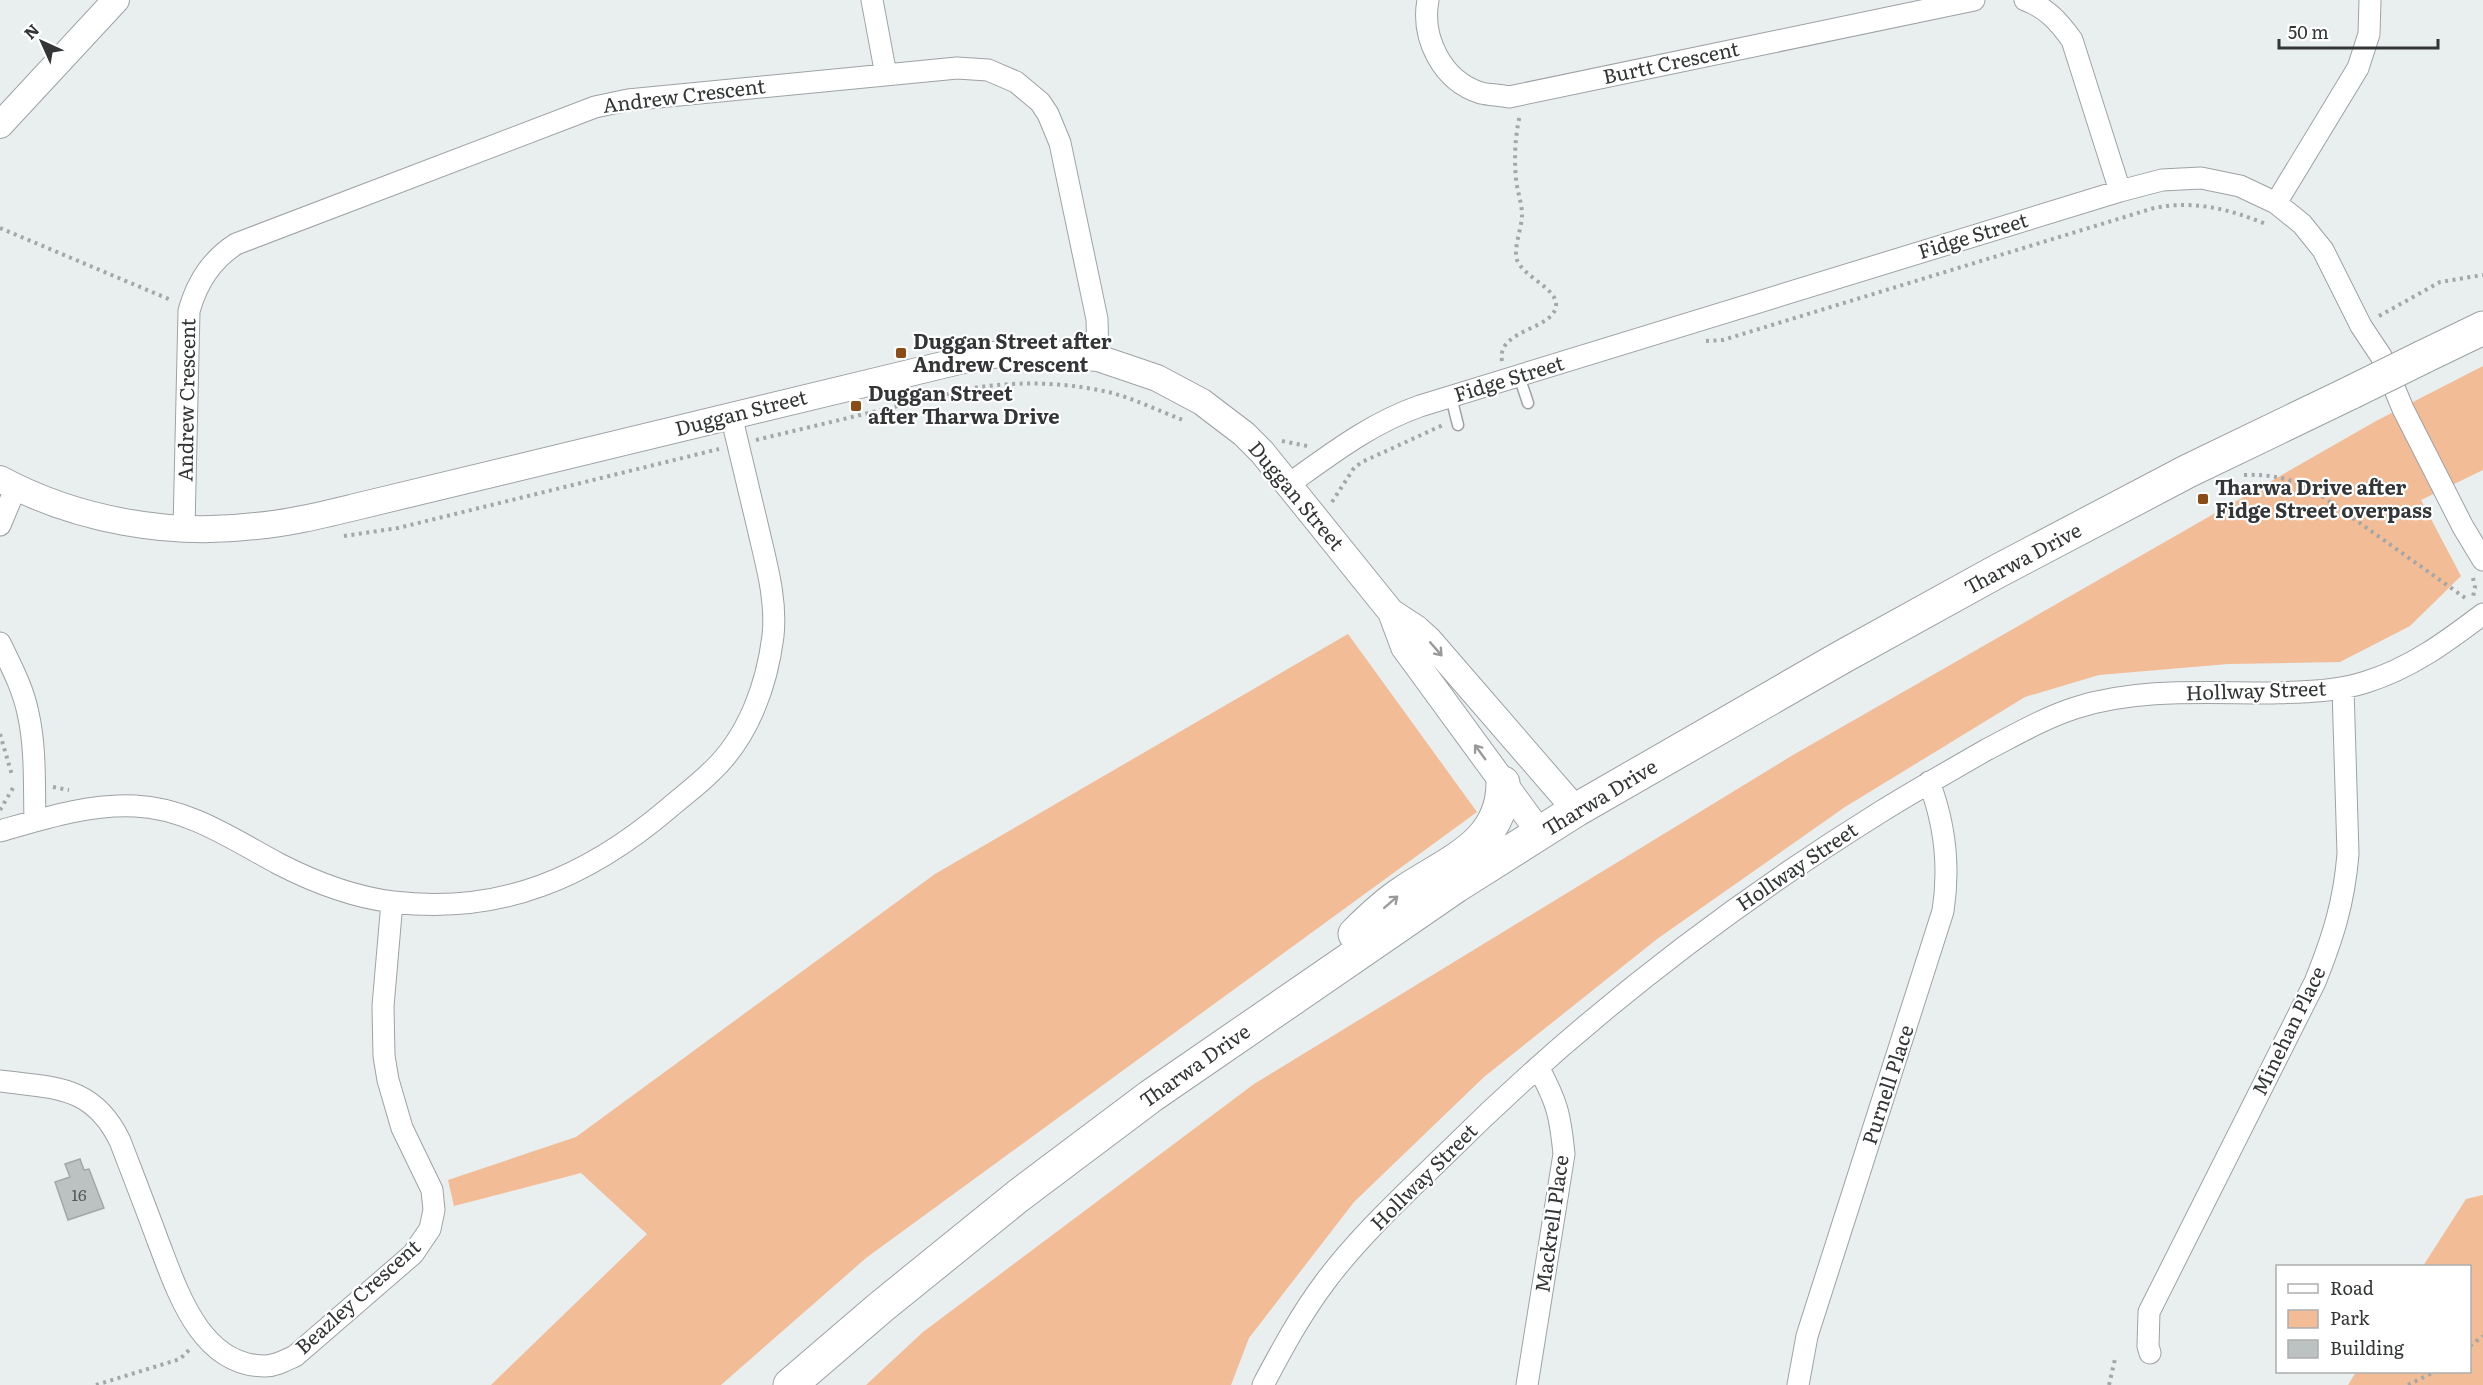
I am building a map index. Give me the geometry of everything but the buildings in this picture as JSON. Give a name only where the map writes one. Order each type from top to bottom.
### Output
[{"type":"main road","name":"Tharwa Drive","points":[[790,1385],[881,1307],[1018,1196],[1151,1096],[1456,886],[1576,810],[1842,657],[1996,572],[2188,471],[2483,328]]},
{"type":"main road","points":[[1324,977],[1356,933],[1402,893],[1465,853],[1484,837],[1496,820],[1503,800],[1503,783]]},
{"type":"street","points":[[0,125],[116,0]]},
{"type":"street","points":[[872,0],[886,75]]},
{"type":"street","name":"Burtt Crescent","points":[[1428,0],[1428,36],[1439,61],[1448,71],[1475,90],[1509,97],[1974,0]]},
{"type":"street","points":[[2025,0],[2036,4],[2057,19],[2072,40],[2120,191]]},
{"type":"street","points":[[2276,203],[2358,68],[2368,34],[2370,0]]},
{"type":"street","name":"Andrew Crescent","points":[[184,528],[190,306],[205,272],[224,251],[236,244],[595,106],[628,100],[957,68],[988,70],[1016,82],[1040,102],[1048,114],[1060,143],[1096,319],[1098,358]]},
{"type":"street","name":"Fidge Street","points":[[1289,484],[1359,435],[1399,414],[2120,191],[2162,180],[2201,178],[2240,186],[2276,203],[2302,224],[2323,250],[2361,326],[2381,356],[2403,409],[2463,527],[2483,560]]},
{"type":"street","name":"Duggan Street","points":[[8,483],[59,504],[100,516],[142,524],[218,529],[288,522],[980,356],[1031,352],[1098,358],[1157,378],[1202,402],[1244,434],[1289,484],[1391,612],[1404,647],[1540,833]]},
{"type":"street","points":[[0,831],[94,806],[137,806],[158,809],[200,821],[324,885],[392,902],[444,905],[496,899],[547,885],[594,863],[645,828],[715,769],[740,735],[766,678],[773,633],[772,588],[731,415]]},
{"type":"street","points":[[0,525],[8,483]]},
{"type":"street","name":"Hollway Street","points":[[1263,1385],[1292,1330],[1327,1279],[1393,1206],[1488,1112],[1630,989],[1726,915],[1826,846],[1929,782],[2024,729],[2072,709],[2096,702],[2147,694],[2295,692],[2343,688],[2366,682],[2409,665],[2449,640],[2477,608]]},
{"type":"street","name":"Duggan Street","points":[[1391,612],[1428,639],[1576,810]]},
{"type":"street","points":[[0,643],[15,674],[28,713],[24,786],[35,821]]},
{"type":"street","name":"Minehan Place","points":[[2150,1353],[2148,1346],[2149,1312],[2315,982],[2335,932],[2346,880],[2348,854],[2343,688]]},
{"type":"street","name":"Purnell Place","points":[[1798,1385],[1807,1336],[1943,911],[1947,889],[1946,845],[1937,803],[1929,782]]},
{"type":"street","name":"Beazley Crescent","points":[[0,1082],[62,1089],[87,1100],[97,1108],[114,1129],[183,1304],[204,1335],[233,1359],[243,1363],[264,1366],[296,1356],[413,1254],[430,1230],[434,1210],[432,1190],[402,1128],[388,1080],[384,1056],[383,1006],[392,902]]},
{"type":"street","name":"Mackrell Place","points":[[1527,1385],[1564,1154],[1561,1117],[1555,1099],[1538,1067]]},
{"type":"lane","points":[[1513,377],[1528,403]]},
{"type":"lane","points":[[1451,397],[1458,425]]},
{"type":"path","points":[[1513,377],[1500,353],[1505,343],[1552,315],[1556,305],[1553,295],[1525,273],[1516,258],[1522,214],[1516,178],[1516,133]]},
{"type":"path","points":[[0,228],[179,304],[190,306]]},
{"type":"path","points":[[2384,314],[2440,282],[2483,275]]},
{"type":"path","points":[[1275,435],[1284,442],[1307,446],[1315,444]]},
{"type":"path","points":[[2237,475],[2268,474],[2292,480],[2312,489],[2477,608]]},
{"type":"path","points":[[0,734],[13,779],[24,786],[78,792]]},
{"type":"path","points":[[0,811],[24,786]]},
{"type":"path","points":[[96,1385],[180,1359],[204,1335]]},
{"type":"path","points":[[2109,1385],[2115,1359]]},
{"type":"path","points":[[2408,1385],[2430,1373]]},
{"type":"green space","points":[[2483,366],[2483,470],[2421,500],[2461,576],[2410,626],[2340,662],[2228,664],[2099,675],[2025,697],[1845,807],[1657,939],[1484,1077],[1354,1202],[1249,1338],[1231,1385],[866,1385],[923,1332],[1254,1084],[1793,755],[2376,421]]},
{"type":"green space","points":[[1348,634],[1477,812],[866,1258],[721,1385],[491,1385],[647,1234],[581,1173],[454,1206],[448,1180],[576,1137],[935,874]]},
{"type":"green space","points":[[2483,1195],[2483,1385],[2348,1385],[2355,1373],[2471,1373],[2471,1265],[2424,1265],[2466,1199]]},
{"type":"place","name":"Duggan Street after Andrew Crescent","points":[[901,353]]},
{"type":"place","name":"Duggan Street after Tharwa Drive","points":[[856,406]]},
{"type":"place","name":"Tharwa Drive after Fidge Street overpass","points":[[2203,499]]}]
